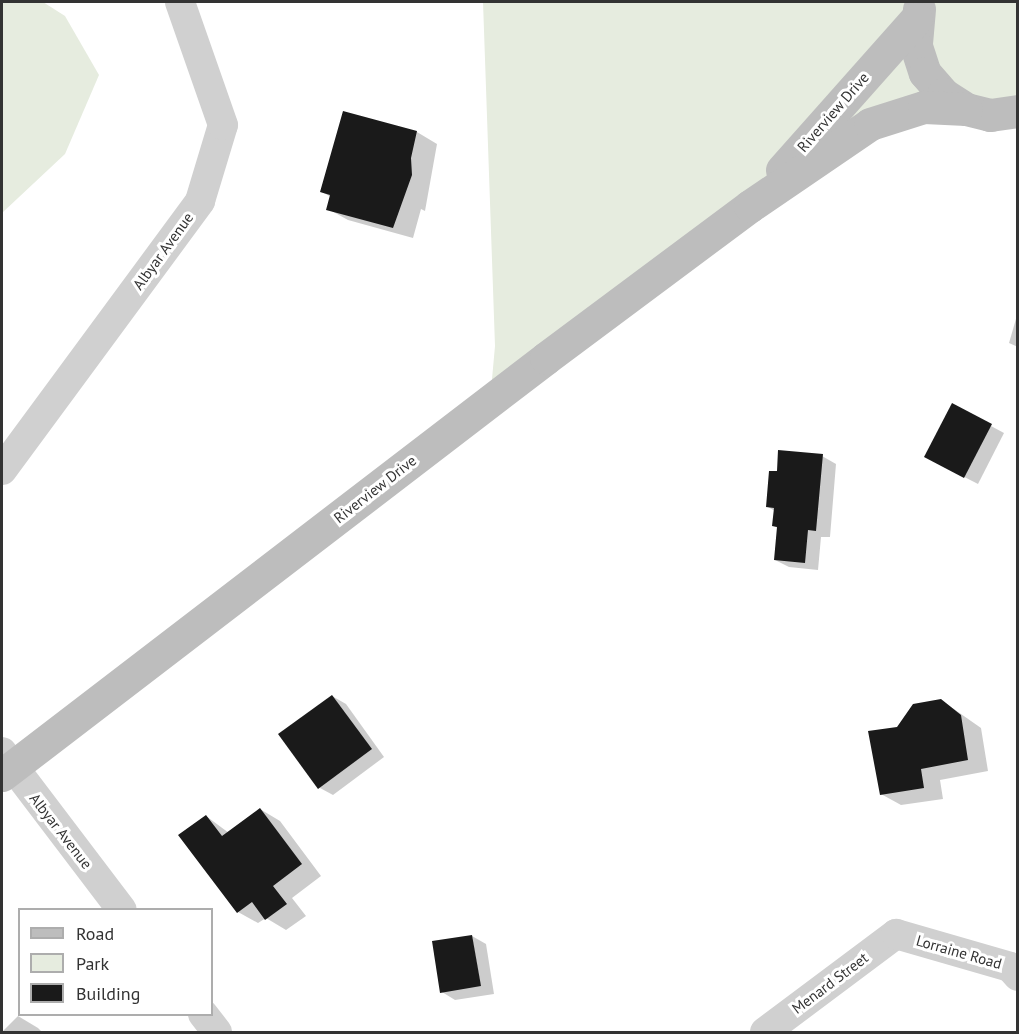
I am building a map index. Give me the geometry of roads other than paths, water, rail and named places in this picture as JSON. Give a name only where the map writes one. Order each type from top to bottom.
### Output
[{"type":"street","name":"Albyar Avenue","points":[[2,470],[200,201],[223,125],[180,2]]},
{"type":"street","name":"Riverview Drive","points":[[918,10],[916,46],[925,73],[943,94],[966,108]]},
{"type":"street","name":"Riverview Drive","points":[[750,206],[918,10]]},
{"type":"street","name":"Riverview Drive","points":[[5,765],[750,206],[870,124],[924,107],[966,108],[990,114],[1016,113]]},
{"type":"street","name":"Albyar Avenue","points":[[5,765],[121,908]]},
{"type":"street","name":"Lorraine Road","points":[[896,934],[1010,967],[1017,976]]},
{"type":"street","name":"Menard Street","points":[[765,1032],[896,934]]},
{"type":"street","points":[[205,1016],[217,1032]]}]
